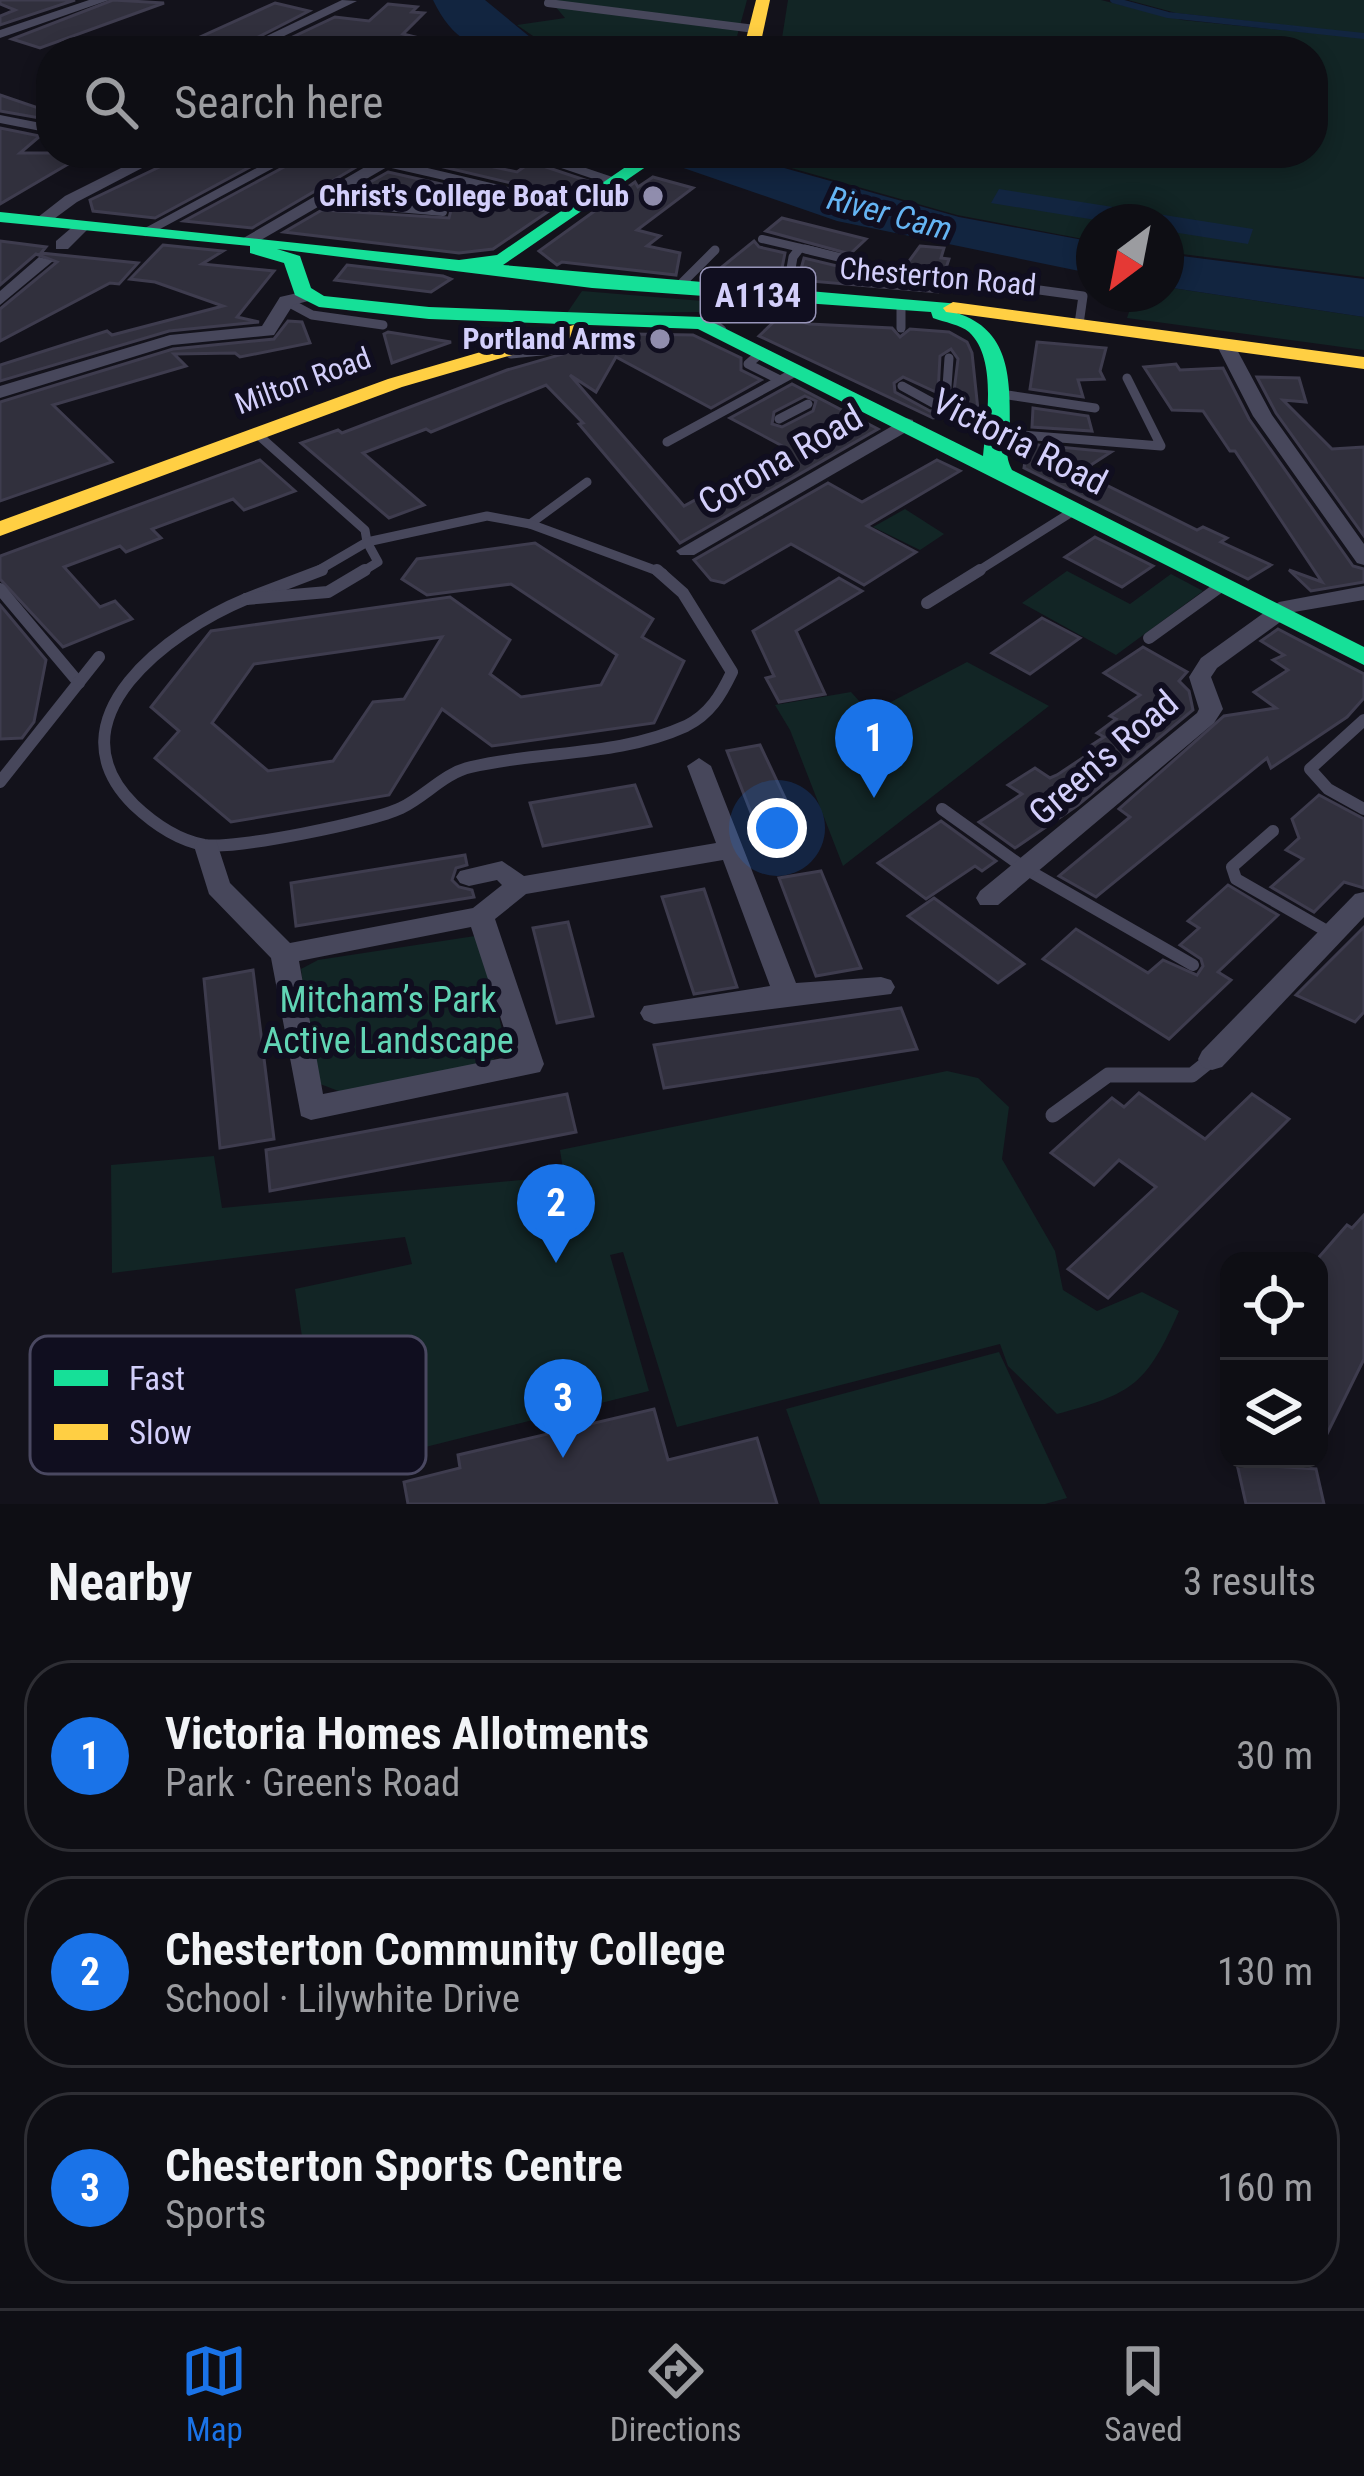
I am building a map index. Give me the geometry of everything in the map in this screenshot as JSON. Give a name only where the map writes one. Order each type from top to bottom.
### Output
[{"type":"main road","points":[[754,36],[763,0]]},
{"type":"main road","points":[[448,267],[493,263],[636,168]]},
{"type":"main road","points":[[0,217],[41,221],[72,239],[187,236],[276,252],[293,260],[297,294]]},
{"type":"main road","name":"Chesterton Road","points":[[187,236],[909,314],[1074,323],[1364,363]]},
{"type":"main road","points":[[536,238],[530,262],[592,282]]},
{"type":"main road","name":"A1134","points":[[362,256],[314,269],[297,294],[429,313],[635,320]]},
{"type":"main road","points":[[395,382],[459,350],[464,340],[429,313]]},
{"type":"main road","name":"A1134","points":[[909,314],[974,325],[993,349]]},
{"type":"main road","name":"Victoria Road","points":[[635,320],[701,323],[722,331],[762,352],[789,375],[914,427],[1364,657]]},
{"type":"main road","name":"Milton Road","points":[[0,529],[395,382],[585,328],[635,320]]},
{"type":"main road","points":[[1002,474],[993,454],[997,411],[993,349],[999,335],[1012,327],[1074,323]]},
{"type":"main road","points":[[914,427],[966,430],[997,411]]},
{"type":"street","points":[[0,34],[102,0]]},
{"type":"street","points":[[305,0],[333,9]]},
{"type":"street","points":[[274,36],[350,1]]},
{"type":"street","points":[[0,119],[36,126]]},
{"type":"street","points":[[41,221],[71,199],[131,168]]},
{"type":"street","points":[[248,240],[375,168]]},
{"type":"street","points":[[431,168],[581,206]]},
{"type":"street","points":[[0,300],[45,261]]},
{"type":"street","points":[[0,392],[170,340],[268,331],[297,294]]},
{"type":"street","points":[[1226,346],[1263,416],[1364,559]]},
{"type":"street","name":"Corona Road","points":[[687,550],[914,427]]},
{"type":"street","points":[[1278,613],[1304,602],[1364,593]]},
{"type":"street","name":"Green's Road","points":[[989,898],[1206,718],[1211,709],[1200,677],[1209,663],[1278,613]]},
{"type":"street","points":[[699,766],[787,994]]},
{"type":"street","points":[[208,846],[218,887],[284,954],[311,1108],[530,1064],[481,916]]},
{"type":"street","points":[[284,954],[481,916],[520,886],[730,850]]},
{"type":"street","points":[[470,877],[502,870],[520,886]]},
{"type":"street","points":[[1212,1059],[1364,901]]},
{"type":"street","points":[[654,1013],[787,994],[880,987]]},
{"type":"lane","points":[[548,3],[731,36]]},
{"type":"lane","points":[[144,236],[266,168]]},
{"type":"lane","points":[[574,168],[616,182]]},
{"type":"lane","points":[[317,201],[443,212]]},
{"type":"lane","points":[[762,239],[842,258]]},
{"type":"lane","points":[[786,298],[793,257],[800,248]]},
{"type":"lane","points":[[676,289],[716,250]]},
{"type":"lane","points":[[1032,289],[1083,296],[1074,323]]},
{"type":"lane","points":[[297,294],[312,315],[382,325]]},
{"type":"lane","points":[[722,331],[713,322],[715,309],[724,300],[750,294]]},
{"type":"lane","points":[[902,386],[934,403],[946,401],[949,358]]},
{"type":"lane","points":[[667,442],[789,375]]},
{"type":"lane","points":[[997,411],[1161,446],[1127,378]]},
{"type":"lane","points":[[779,419],[808,404]]},
{"type":"lane","points":[[997,411],[1095,408]]},
{"type":"lane","points":[[245,599],[328,592],[377,562],[365,530],[256,433]]},
{"type":"lane","points":[[530,524],[587,482]]},
{"type":"lane","points":[[927,603],[1076,509]]},
{"type":"lane","points":[[487,516],[530,524],[669,576],[732,672],[728,691],[714,709],[691,725],[647,741],[467,767],[399,809],[315,832],[208,846],[138,811],[107,776],[101,737],[111,710],[152,651],[188,623],[320,571],[354,555],[367,542],[487,516]]},
{"type":"lane","points":[[1149,638],[1221,586]]},
{"type":"lane","points":[[0,589],[79,683]]},
{"type":"lane","points":[[0,782],[99,657]]},
{"type":"lane","points":[[1364,720],[1310,769],[1328,789],[1364,809]]},
{"type":"lane","points":[[942,809],[1026,869],[1193,965]]},
{"type":"lane","points":[[1274,831],[1232,867],[1236,879],[1334,935]]},
{"type":"lane","points":[[1052,1115],[1108,1075],[1192,1075],[1212,1059]]},
{"type":"green space","points":[[550,0],[747,0],[737,36],[533,36],[517,25],[565,18]]},
{"type":"green space","points":[[788,0],[1101,0],[1182,20],[1364,38],[1364,277],[1184,254],[1184,204],[1076,204],[1076,238],[957,215],[791,168],[1328,168],[1328,36],[782,36]]},
{"type":"green space","points":[[1128,0],[1364,0],[1364,34],[1176,13]]},
{"type":"green space","points":[[1184,290],[1364,317],[1364,350],[1127,318],[1129,312],[1184,312]]},
{"type":"green space","points":[[582,291],[715,302],[706,312],[567,313]]},
{"type":"green space","points":[[905,509],[944,534],[920,550],[873,527]]},
{"type":"green space","points":[[1067,571],[1130,604],[1171,574],[1203,591],[1116,655],[1022,603]]},
{"type":"green space","points":[[967,662],[1049,706],[843,866],[790,730],[775,705],[851,692],[870,713]]},
{"type":"green space","name":"Mitcham’s Park Active Landscape","points":[[481,937],[504,1039],[491,1064],[341,1092],[315,1082],[301,969],[318,960]]},
{"type":"green space","points":[[947,1071],[978,1078],[1009,1107],[1002,1159],[1055,1251],[1063,1290],[1097,1311],[1142,1292],[1179,1311],[1157,1355],[1134,1382],[1104,1400],[1057,1414],[1008,1366],[1000,1344],[677,1427],[623,1252],[610,1255],[649,1391],[426,1447],[426,1336],[302,1336],[295,1289],[412,1264],[405,1237],[112,1273],[111,1165],[214,1156],[222,1208],[564,1176],[560,1150]]},
{"type":"green space","points":[[999,1352],[1067,1498],[1045,1504],[820,1504],[786,1409]]},
{"type":"water","points":[[433,0],[485,0],[529,36],[459,36]]},
{"type":"water","name":"River Cam","points":[[683,168],[784,168],[959,217],[1076,239],[1076,270],[837,221]]},
{"type":"water","points":[[999,189],[1094,204],[1076,204],[1076,217],[991,203]]},
{"type":"water","points":[[1184,218],[1253,229],[1248,244],[1184,234]]},
{"type":"water","points":[[1184,256],[1364,279],[1364,317],[1184,290]]},
{"type":"building","points":[[0,0],[75,0],[0,25],[0,16],[15,10]]},
{"type":"building","points":[[113,0],[164,3],[73,36],[36,36],[36,47],[12,39]]},
{"type":"building","points":[[275,3],[309,11],[260,36],[202,36]]},
{"type":"building","points":[[388,4],[417,7],[412,12],[424,13],[403,34],[411,36],[295,36],[335,17],[369,21]]},
{"type":"building","points":[[0,95],[36,107],[36,117],[0,111]]},
{"type":"building","points":[[0,128],[36,135],[20,153],[36,153],[36,168],[61,168],[0,204]]},
{"type":"building","points":[[157,168],[248,168],[155,218],[93,211],[90,200]]},
{"type":"building","points":[[282,168],[354,168],[252,228],[184,221]]},
{"type":"building","points":[[447,168],[517,172],[549,168],[591,182],[570,197]]},
{"type":"building","points":[[388,172],[552,209],[493,249],[459,253],[284,232],[322,210],[449,218],[451,210],[445,204],[347,195]]},
{"type":"building","points":[[653,177],[693,188],[637,230],[660,236],[647,246],[680,253],[676,275],[557,265],[539,251],[635,182],[638,187]]},
{"type":"building","points":[[782,218],[866,239],[850,254],[766,231]]},
{"type":"building","points":[[0,241],[46,247],[41,253],[138,263],[119,284],[110,283],[0,341],[0,309],[57,262],[36,254],[0,285]]},
{"type":"building","points":[[754,241],[759,247],[785,253],[780,278],[717,271]]},
{"type":"building","points":[[163,245],[223,251],[202,264],[274,271],[237,317],[259,322],[169,331],[0,381],[0,365],[107,331],[112,335],[223,306],[155,282],[130,279]]},
{"type":"building","points":[[920,246],[944,248],[941,258],[949,259],[938,292],[798,280],[804,258],[841,267],[850,262],[904,268]]},
{"type":"building","points":[[347,265],[451,279],[431,292],[335,280]]},
{"type":"building","points":[[781,315],[809,324],[892,328],[900,337],[910,329],[949,332],[967,342],[972,353],[978,410],[933,418],[759,336]],"holes":[[[951,349],[958,359],[952,408],[930,411],[895,392],[894,383],[903,377],[938,393],[940,356]]]},
{"type":"building","points":[[288,321],[302,322],[310,343],[240,357],[235,353],[174,354],[186,366],[53,405],[112,462],[0,501],[0,402],[173,349],[274,339]]},
{"type":"building","points":[[384,334],[451,342],[392,363]]},
{"type":"building","points":[[632,334],[693,335],[741,358],[741,370],[761,380],[711,408],[616,357],[596,392],[570,375],[684,506],[788,449],[730,418],[792,384],[878,429],[680,543],[579,424],[583,423],[546,385],[431,432],[426,429],[363,453],[424,505],[389,518],[301,443],[338,430],[342,433],[507,370]],"holes":[[[805,396],[816,401],[813,411],[782,427],[772,424],[774,412]]]},
{"type":"building","points":[[1037,342],[1106,348],[1100,371],[1104,379],[1078,380],[1083,397],[1030,389]]},
{"type":"building","points":[[1176,364],[1180,370],[1223,368],[1249,419],[1353,566],[1364,569],[1364,582],[1311,591],[1289,570],[1322,582],[1203,411],[1172,410],[1144,367]]},
{"type":"building","points":[[1257,377],[1299,378],[1306,402],[1283,400],[1332,449],[1364,447],[1364,536],[1276,413]]},
{"type":"building","points":[[1033,408],[1088,416],[1092,431],[1032,427]]},
{"type":"building","points":[[1028,444],[1111,452],[1080,472],[1197,530],[1203,527],[1227,538],[1221,542],[1271,565],[1248,579],[1024,468]]},
{"type":"building","points":[[260,460],[295,491],[244,510],[233,499],[152,529],[161,538],[126,552],[120,546],[64,567],[100,607],[115,601],[132,619],[63,647],[0,579],[0,556]]},
{"type":"building","points":[[937,460],[960,471],[867,526],[916,552],[864,585],[791,544],[724,583],[711,580],[694,560],[828,483],[862,502]]},
{"type":"building","points":[[1095,537],[1153,566],[1122,587],[1065,557]]},
{"type":"building","points":[[535,543],[653,619],[642,637],[684,661],[654,723],[492,746],[442,709],[389,795],[231,822],[155,758],[179,731],[151,707],[211,631],[450,597],[510,640],[490,674],[521,697],[601,685],[617,655],[511,584],[427,595],[402,579],[417,559]],"holes":[[[442,637],[404,699],[373,702],[333,761],[268,771],[212,723],[254,664]]]},
{"type":"building","points":[[839,578],[862,591],[796,631],[825,694],[779,702],[766,678],[774,676],[753,631]]},
{"type":"building","points":[[0,605],[46,660],[34,722],[22,738],[0,739]]},
{"type":"building","points":[[1042,618],[1080,638],[1030,674],[992,653]]},
{"type":"building","points":[[1278,629],[1364,674],[1364,698],[1347,717],[1271,768],[1267,758],[1096,897],[1059,876],[1130,817],[1119,809],[1224,716],[1276,708],[1254,692],[1288,670],[1273,660],[1284,655],[1261,641]]},
{"type":"building","points":[[1143,647],[1187,672],[1179,681],[1189,691],[1193,710],[1078,805],[1015,848],[979,822],[1022,794],[1008,785],[1035,768],[1050,778],[1096,749],[1090,746],[1104,737],[1097,733],[1116,719],[1110,716],[1140,695],[1104,673]]},
{"type":"building","points":[[760,745],[797,827],[759,833],[727,751]]},
{"type":"building","points":[[635,785],[651,826],[543,846],[530,803]]},
{"type":"building","points":[[1319,795],[1364,819],[1364,888],[1344,882],[1314,912],[1271,887],[1303,859],[1286,850],[1299,838],[1292,819]]},
{"type":"building","points":[[941,821],[996,861],[982,871],[975,866],[926,899],[878,863]]},
{"type":"building","points":[[465,855],[467,865],[456,868],[452,880],[472,890],[474,897],[296,926],[291,883]]},
{"type":"building","points":[[821,871],[861,968],[816,976],[779,878]]},
{"type":"building","points":[[1228,885],[1278,915],[1218,972],[1231,980],[1169,1039],[1043,959],[1076,929],[1148,973],[1163,960],[1197,975],[1203,966],[1201,959],[1180,945],[1199,928],[1188,921]]},
{"type":"building","points":[[704,889],[737,987],[694,994],[662,897]]},
{"type":"building","points":[[934,898],[1024,964],[998,983],[908,916]]},
{"type":"building","points":[[568,922],[593,1016],[557,1023],[533,928]]},
{"type":"building","points":[[1364,927],[1364,1012],[1355,1022],[1296,995]]},
{"type":"building","points":[[253,970],[274,1139],[220,1148],[204,979]]},
{"type":"building","points":[[901,1008],[917,1049],[664,1088],[654,1045]]},
{"type":"building","points":[[1139,1093],[1205,1139],[1252,1094],[1289,1119],[1108,1298],[1068,1269],[1156,1187],[1119,1160],[1094,1185],[1051,1153],[1112,1098],[1124,1107]]},
{"type":"building","points":[[567,1094],[576,1132],[270,1191],[266,1150]]},
{"type":"building","points":[[1364,1215],[1364,1359],[1328,1432],[1328,1252],[1323,1252],[1347,1225],[1352,1228]]},
{"type":"building","points":[[654,1409],[668,1460],[757,1438],[777,1504],[408,1504],[404,1482],[460,1468],[458,1455]]},
{"type":"building","points":[[1238,1468],[1316,1469],[1324,1504],[1246,1504]]},
{"type":"waterway","points":[[1113,0],[1168,15],[1364,36]]},
{"type":"traffic: fast","points":[[449,267],[502,260],[635,168]]},
{"type":"traffic: fast","points":[[0,217],[248,240],[592,282],[953,308]]},
{"type":"traffic: fast","points":[[257,249],[293,260],[302,291],[319,301],[429,313],[702,323],[1364,657]]},
{"type":"traffic: fast","points":[[940,314],[974,325],[993,349],[999,427],[993,454],[1002,474]]},
{"type":"traffic: slow","points":[[755,36],[763,0]]},
{"type":"traffic: slow","points":[[953,308],[1364,363]]},
{"type":"traffic: slow","points":[[0,529],[395,383],[577,330]]},
{"type":"place","name":"Christ's College Boat Club","points":[[653,196]]},
{"type":"place","name":"Portland Arms","points":[[660,339]]},
{"type":"place","name":"Victoria Homes Allotments","points":[[874,798]]},
{"type":"place","name":"Chesterton Community College","points":[[556,1263]]},
{"type":"place","name":"Chesterton Sports Centre","points":[[563,1458]]}]
